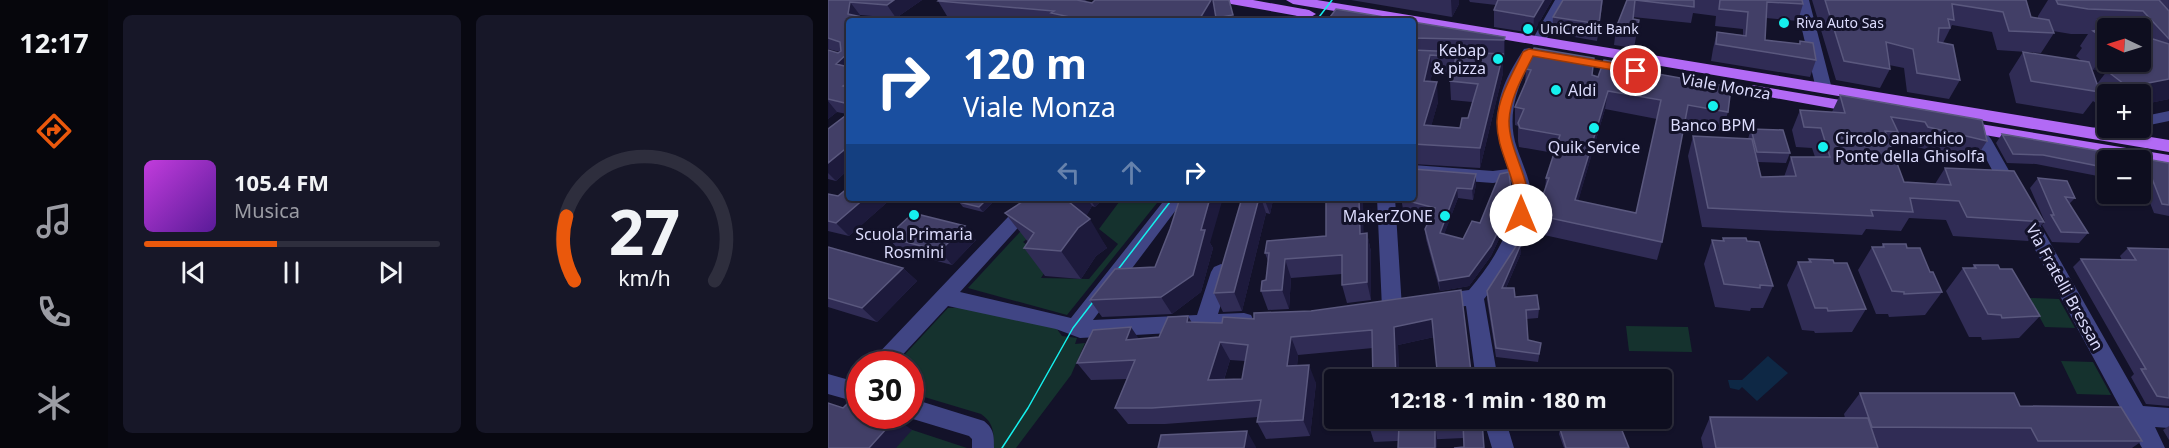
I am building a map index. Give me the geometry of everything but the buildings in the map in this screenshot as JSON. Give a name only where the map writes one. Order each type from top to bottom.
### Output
[{"type":"main road","name":"Viale Monza","points":[[1231,0],[1327,18]]},
{"type":"main road","name":"Viale Monza","points":[[1293,0],[1310,15],[1334,18]]},
{"type":"main road","name":"Viale Monza","points":[[1416,28],[1452,33],[1523,57],[1702,75],[2169,161]]},
{"type":"main road","name":"Viale Monza","points":[[1416,32],[1452,33]]},
{"type":"main road","name":"Viale Monza","points":[[1824,96],[1986,128],[2094,134],[2169,146]]},
{"type":"street","points":[[1369,311],[1474,297],[1487,282],[1521,215],[1524,204],[1518,173],[1505,138],[1503,121],[1507,101],[1523,57],[1562,0]]},
{"type":"street","points":[[1802,0],[1824,96]]},
{"type":"street","points":[[2151,120],[2169,116]]},
{"type":"street","name":"Via Fratelli Bressan","points":[[1986,128],[2154,448]]},
{"type":"street","points":[[1416,171],[1493,177],[1518,173]]},
{"type":"street","points":[[893,351],[1033,201]]},
{"type":"street","points":[[1076,328],[1174,201]]},
{"type":"street","points":[[1386,201],[1392,308]]},
{"type":"street","points":[[1205,322],[1227,253]]},
{"type":"street","points":[[945,297],[1056,321],[1076,328],[1266,320]]},
{"type":"street","points":[[1474,297],[1485,369]]},
{"type":"street","points":[[828,384],[846,388]]},
{"type":"street","points":[[924,412],[976,428],[981,432],[984,443]]},
{"type":"street","points":[[2136,416],[2169,418]]},
{"type":"street","points":[[1497,429],[1503,448]]},
{"type":"green space","points":[[1120,201],[1159,201],[1067,315],[968,288],[1030,221],[1042,228],[1023,242],[1038,253],[1054,257],[1041,278],[1089,279],[1118,244],[1099,229]]},
{"type":"green space","points":[[2029,298],[2059,299],[2075,328],[2045,327]]},
{"type":"green space","points":[[986,306],[1054,325],[1062,336],[1077,338],[1075,344],[1085,343],[1071,375],[1016,448],[992,448],[992,429],[989,421],[981,414],[924,397],[924,351],[908,351],[948,308]]},
{"type":"green space","points":[[1626,326],[1688,327],[1692,352],[1629,351]]},
{"type":"green space","points":[[2061,361],[2093,362],[2111,395],[2077,394]]},
{"type":"green space","points":[[852,429],[909,429],[967,448],[834,448]]},
{"type":"water","points":[[1768,356],[1788,373],[1757,401],[1742,387],[1739,390],[1730,388],[1728,380],[1742,380]]},
{"type":"tram line","points":[[1318,18],[1332,0]]},
{"type":"tram line","points":[[1002,448],[1028,408],[1073,328],[1171,201]]},
{"type":"place","name":"Riva Auto Sas","points":[[1784,23]]},
{"type":"place","name":"UniCredit Bank","points":[[1528,29]]},
{"type":"place","name":"Kebap & pizza","points":[[1498,59]]},
{"type":"place","name":"Aldi","points":[[1556,90]]},
{"type":"place","name":"Banco BPM","points":[[1713,106]]},
{"type":"place","name":"Quik Service","points":[[1594,128]]},
{"type":"place","name":"Circolo anarchico Ponte della Ghisolfa","points":[[1823,147]]},
{"type":"place","name":"Scuola Primaria Rosmini","points":[[914,215]]},
{"type":"place","name":"MakerZONE","points":[[1445,216]]},
{"type":"route","points":[[1521,215],[1524,204],[1521,186],[1505,138],[1503,121],[1504,110],[1518,71],[1529,52],[1636,71]]}]
